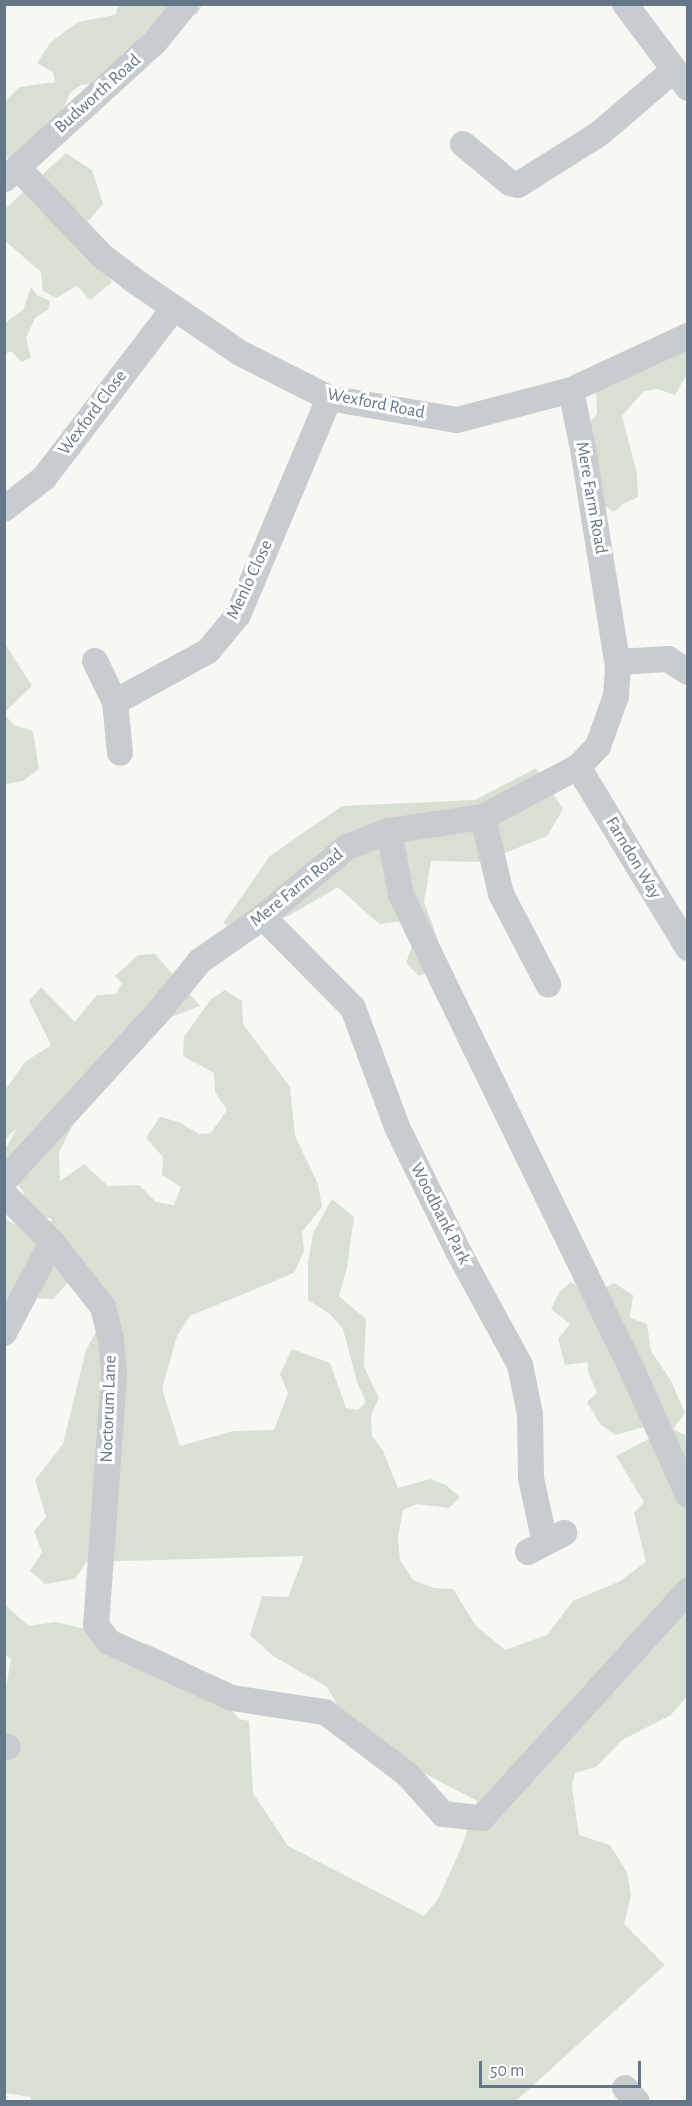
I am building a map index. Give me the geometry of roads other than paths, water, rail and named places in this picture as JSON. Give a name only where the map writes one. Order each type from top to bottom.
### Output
[{"type":"street","name":"Budworth Road","points":[[11,173],[155,42],[186,4]]},
{"type":"street","points":[[463,144],[510,183],[518,185],[681,79],[625,4]]},
{"type":"street","name":"Wexford Road","points":[[11,173],[102,256],[173,309],[240,353],[329,398],[457,420],[571,390],[687,336]]},
{"type":"street","name":"Wexford Close","points":[[4,509],[44,478],[173,309]]},
{"type":"street","name":"Mere Farm Road","points":[[4,1181],[159,1011],[200,961],[263,917],[347,847],[389,831],[483,816],[578,767],[598,746],[611,714],[618,683],[618,662],[584,454],[571,390]]},
{"type":"street","name":"Menlo Close","points":[[114,702],[208,651],[238,615],[329,398]]},
{"type":"street","points":[[618,662],[668,659],[687,672]]},
{"type":"street","points":[[95,662],[114,702],[120,753]]},
{"type":"street","name":"Farndon Way","points":[[578,767],[687,948]]},
{"type":"street","points":[[483,816],[501,894],[548,984]]},
{"type":"street","points":[[389,831],[401,895],[633,1372],[687,1496]]},
{"type":"street","name":"Woodbank Park","points":[[263,917],[353,1008],[397,1128],[459,1253],[520,1365],[530,1414],[531,1478],[546,1543]]},
{"type":"street","name":"Noctorum Lane","points":[[4,1194],[52,1242],[103,1307],[111,1339],[114,1375],[96,1625],[110,1642],[232,1698],[325,1712],[407,1774],[443,1814],[482,1818],[687,1591]]},
{"type":"street","points":[[4,1333],[52,1242]]}]
